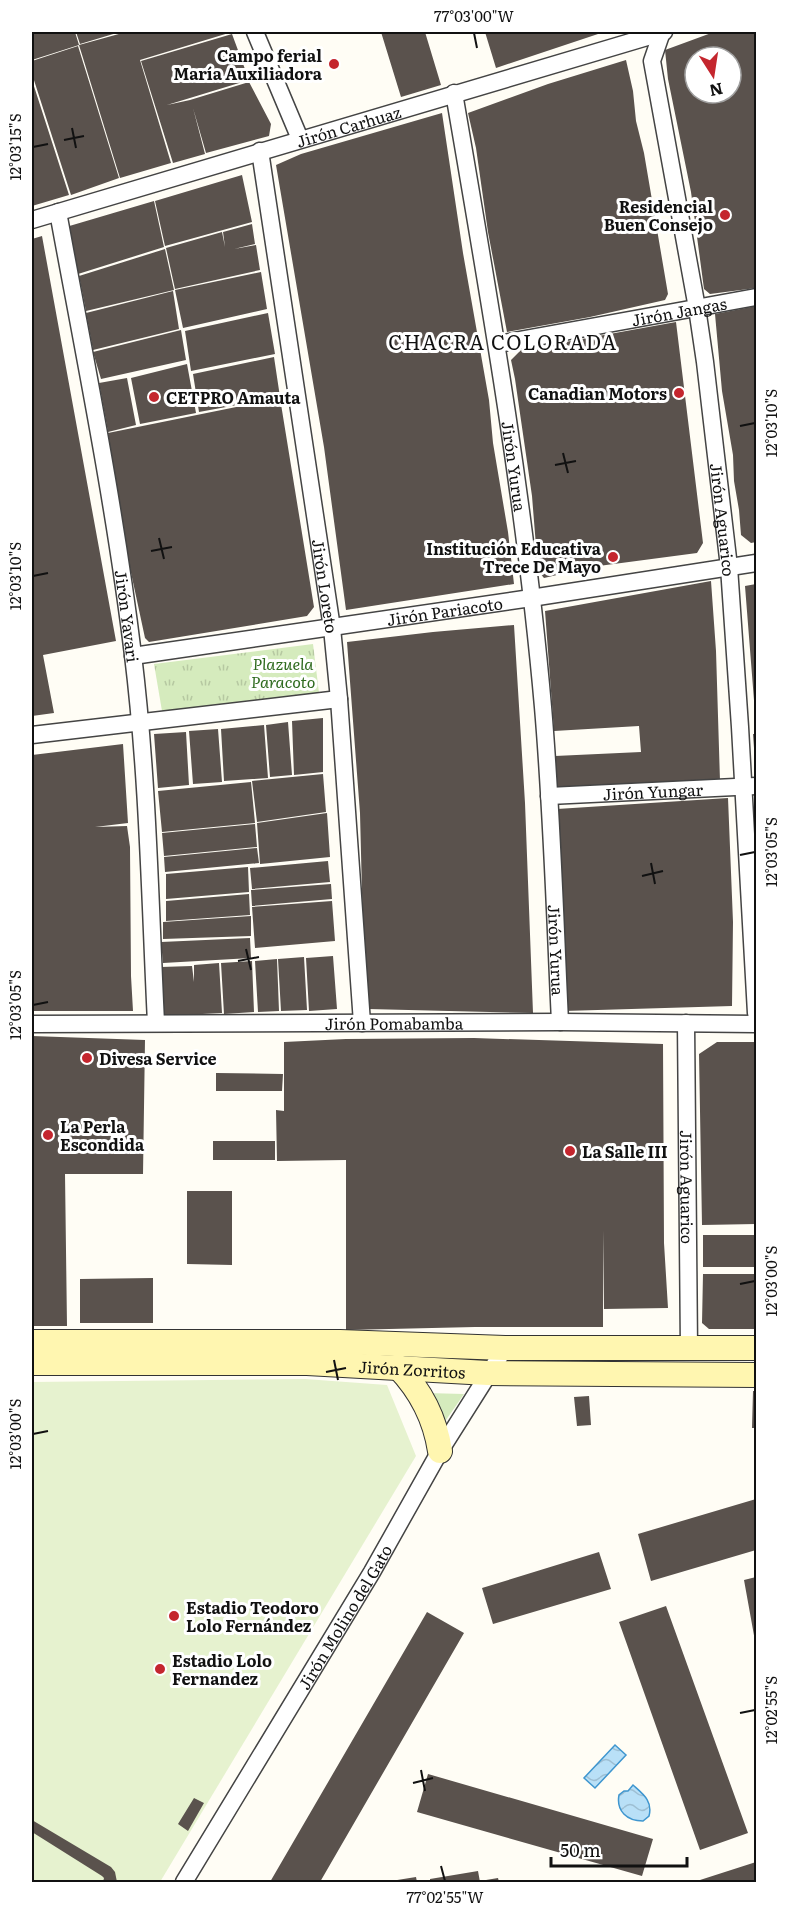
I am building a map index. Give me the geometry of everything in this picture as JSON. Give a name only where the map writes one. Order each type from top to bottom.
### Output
[{"type":"main road","name":"Jirón Zorritos","points":[[32,1342],[340,1341],[504,1348],[756,1348]]},
{"type":"main road","name":"Jirón Zorritos","points":[[32,1363],[307,1363],[488,1373],[756,1375]]},
{"type":"main road","points":[[398,1367],[417,1389],[428,1408],[436,1429],[440,1451]]},
{"type":"street","points":[[255,32],[300,139]]},
{"type":"street","name":"Jirón Carhuaz","points":[[32,220],[662,32]]},
{"type":"street","name":"Jirón Aguarico","points":[[662,32],[652,61],[697,308],[729,567],[750,787],[756,1013]]},
{"type":"street","name":"Jirón Yurua","points":[[454,93],[498,344],[531,598],[543,707],[560,1022]]},
{"type":"street","name":"Jirón Loreto","points":[[260,151],[332,628],[362,1023]]},
{"type":"street","name":"Jirón Yavari","points":[[58,212],[118,535],[133,656],[140,722],[156,1023]]},
{"type":"street","name":"Jirón Jangas","points":[[498,344],[756,297]]},
{"type":"street","name":"Jirón Pariacoto","points":[[133,656],[756,563]]},
{"type":"street","points":[[32,735],[339,699]]},
{"type":"street","name":"Jirón Yungar","points":[[549,796],[750,787]]},
{"type":"street","name":"Jirón Pomabamba","points":[[32,1024],[560,1022],[756,1024]]},
{"type":"street","name":"Jirón Aguarico","points":[[686,1023],[689,1349]]},
{"type":"street","name":"Jirón Molino del Gato","points":[[184,1882],[372,1572],[440,1451],[504,1348]]},
{"type":"green space","name":"Plazuela Paracoto","points":[[313,644],[319,693],[162,711],[154,664]]},
{"type":"green space","name":"Estadio Lolo Fernandez","points":[[305,1379],[387,1385],[416,1456],[160,1882],[32,1882],[32,1382]]},
{"type":"green space","points":[[426,1393],[464,1394],[444,1423]]},
{"type":"water","points":[[615,1745],[626,1755],[595,1788],[584,1778]]},
{"type":"water","points":[[633,1785],[646,1798],[650,1806],[649,1816],[643,1821],[628,1817],[619,1806],[619,1795],[628,1791]]},
{"type":"building","points":[[32,32],[75,32],[79,45],[32,60]]},
{"type":"building","points":[[76,32],[120,32],[80,44]]},
{"type":"building","points":[[126,32],[232,32],[140,60],[171,163],[120,178],[79,45]]},
{"type":"building","points":[[381,32],[425,32],[441,85],[401,97]]},
{"type":"building","points":[[485,32],[604,32],[496,68]]},
{"type":"building","points":[[714,32],[756,32],[756,288],[710,294],[704,289],[691,192],[668,79],[665,50]]},
{"type":"building","points":[[232,34],[249,80],[167,105],[249,82],[271,124],[269,136],[206,153],[193,108],[205,154],[173,163],[141,61]]},
{"type":"building","points":[[78,46],[119,178],[71,195],[32,74],[32,61]]},
{"type":"building","points":[[626,60],[668,294],[665,300],[507,332],[468,113],[548,84]]},
{"type":"building","points":[[32,80],[69,195],[32,206]]},
{"type":"building","points":[[442,113],[463,253],[489,400],[493,443],[514,584],[346,610],[324,447],[276,165],[301,154]]},
{"type":"building","points":[[242,175],[252,222],[165,246],[155,201]]},
{"type":"building","points":[[154,201],[164,247],[78,274],[66,227]]},
{"type":"building","points":[[252,224],[255,244],[234,249],[256,245],[260,270],[175,289],[166,248],[222,232],[225,247],[223,232]]},
{"type":"building","points":[[42,236],[116,641],[43,655],[54,713],[32,716],[32,239]]},
{"type":"building","points":[[165,249],[174,290],[86,311],[79,276]]},
{"type":"building","points":[[261,272],[267,309],[183,328],[175,290]]},
{"type":"building","points":[[173,291],[179,329],[93,350],[86,313]]},
{"type":"building","points":[[756,306],[756,542],[751,543],[741,535],[733,455],[722,391],[715,314]]},
{"type":"building","points":[[268,313],[275,354],[191,371],[185,331]]},
{"type":"building","points":[[676,322],[703,543],[697,553],[591,567],[544,578],[538,571],[532,496],[511,360],[521,350]]},
{"type":"building","points":[[181,330],[186,360],[101,379],[93,352]]},
{"type":"building","points":[[274,357],[280,397],[199,412],[193,374]]},
{"type":"building","points":[[187,364],[196,413],[140,424],[131,378]]},
{"type":"building","points":[[127,378],[136,425],[108,432],[99,383]]},
{"type":"building","points":[[280,398],[314,607],[307,616],[149,642],[145,638],[127,554],[108,433]]},
{"type":"building","points":[[711,581],[716,651],[720,781],[556,790],[555,756],[641,752],[639,726],[554,731],[545,611]]},
{"type":"building","points":[[756,584],[756,713],[755,713],[745,586]]},
{"type":"building","points":[[514,625],[525,803],[533,1013],[368,1009],[364,973],[360,813],[347,642]]},
{"type":"building","points":[[323,718],[323,772],[294,775],[292,721]]},
{"type":"building","points":[[288,722],[292,775],[270,777],[266,725]]},
{"type":"building","points":[[264,725],[268,778],[224,781],[221,729]]},
{"type":"building","points":[[218,729],[222,782],[193,784],[189,731]]},
{"type":"building","points":[[186,732],[189,785],[158,788],[154,734]]},
{"type":"building","points":[[753,734],[756,734],[756,762],[755,762]]},
{"type":"building","points":[[123,744],[128,823],[95,827],[127,826],[130,847],[133,1011],[32,1011],[32,755]]},
{"type":"building","points":[[323,774],[326,812],[257,822],[252,781]]},
{"type":"building","points":[[251,782],[255,823],[162,832],[158,791]]},
{"type":"building","points":[[728,798],[733,922],[732,1006],[564,1011],[557,809]]},
{"type":"building","points":[[327,813],[330,857],[260,864],[257,823]]},
{"type":"building","points":[[255,824],[257,847],[164,856],[162,833]]},
{"type":"building","points":[[257,848],[259,863],[165,872],[164,857]]},
{"type":"building","points":[[328,861],[330,882],[252,889],[250,868]]},
{"type":"building","points":[[248,867],[249,892],[166,899],[166,874]]},
{"type":"building","points":[[331,884],[332,899],[252,906],[251,890]]},
{"type":"building","points":[[249,894],[250,915],[166,921],[166,901]]},
{"type":"building","points":[[332,901],[335,941],[255,948],[252,907]]},
{"type":"building","points":[[251,916],[251,936],[163,939],[163,922]]},
{"type":"building","points":[[250,938],[251,958],[163,963],[161,942]]},
{"type":"building","points":[[333,956],[337,1009],[309,1011],[306,958]]},
{"type":"building","points":[[304,957],[307,1010],[281,1011],[278,959]]},
{"type":"building","points":[[277,959],[279,1011],[258,1012],[255,961]]},
{"type":"building","points":[[252,961],[254,1012],[224,1014],[221,963]]},
{"type":"building","points":[[219,963],[222,1013],[163,1016],[161,967],[192,966],[194,982],[194,965]]},
{"type":"building","points":[[32,1036],[145,1040],[143,1174],[65,1174],[67,1326],[32,1326]]},
{"type":"building","points":[[474,1038],[663,1044],[664,1243],[668,1308],[604,1309],[603,1230],[603,1327],[346,1330],[346,1160],[277,1161],[276,1110],[284,1111],[284,1042]]},
{"type":"building","points":[[717,1042],[756,1042],[756,1224],[702,1225],[699,1054]]},
{"type":"building","points":[[216,1073],[283,1074],[282,1091],[216,1091]]},
{"type":"building","points":[[213,1141],[275,1141],[275,1160],[213,1160]]},
{"type":"building","points":[[187,1191],[232,1191],[232,1265],[187,1264]]},
{"type":"building","points":[[703,1235],[755,1235],[756,1267],[703,1267]]},
{"type":"building","points":[[703,1274],[756,1274],[756,1329],[709,1329],[702,1323]]},
{"type":"building","points":[[153,1278],[153,1323],[80,1323],[80,1279]]},
{"type":"building","points":[[753,1391],[756,1391],[756,1428],[752,1428]]},
{"type":"building","points":[[589,1396],[591,1425],[577,1426],[574,1397]]},
{"type":"building","points":[[756,1499],[756,1550],[651,1581],[638,1534]]},
{"type":"building","points":[[599,1552],[611,1589],[493,1624],[482,1588]]},
{"type":"building","points":[[756,1577],[756,1641],[755,1641],[744,1580]]},
{"type":"building","points":[[666,1606],[748,1833],[700,1850],[619,1622]]},
{"type":"building","points":[[427,1612],[464,1633],[320,1882],[270,1882]]},
{"type":"building","points":[[428,1774],[653,1839],[642,1876],[417,1812]]},
{"type":"building","points":[[194,1798],[204,1803],[188,1831],[178,1824]]},
{"type":"building","points":[[32,1820],[111,1867],[115,1872],[117,1882],[103,1882],[102,1876],[32,1832]]},
{"type":"building","points":[[756,1862],[756,1882],[701,1882],[700,1880]]},
{"type":"building","points":[[478,1871],[480,1882],[430,1882],[430,1879]]},
{"type":"building","points":[[416,1877],[417,1882],[391,1881]]},
{"type":"building","points":[[498,1878],[499,1882],[480,1882],[480,1881]]},
{"type":"place","name":"Campo ferial María Auxiliadora","points":[[334,64]]},
{"type":"place","name":"Residencial Buen Consejo","points":[[725,215]]},
{"type":"place","name":"Canadian Motors","points":[[679,393]]},
{"type":"place","name":"CETPRO Amauta","points":[[154,397]]},
{"type":"place","name":"Institución Educativa Trece De Mayo","points":[[613,557]]},
{"type":"place","name":"Divesa Service","points":[[87,1058]]},
{"type":"place","name":"La Perla Escondida","points":[[48,1135]]},
{"type":"place","name":"La Salle III","points":[[570,1151]]},
{"type":"place","name":"Estadio Teodoro Lolo Fernández","points":[[174,1616]]},
{"type":"place","name":"Estadio Lolo Fernandez","points":[[160,1669]]},
{"type":"district","name":"CHACRA COLORADA","points":[[503,341]]}]
